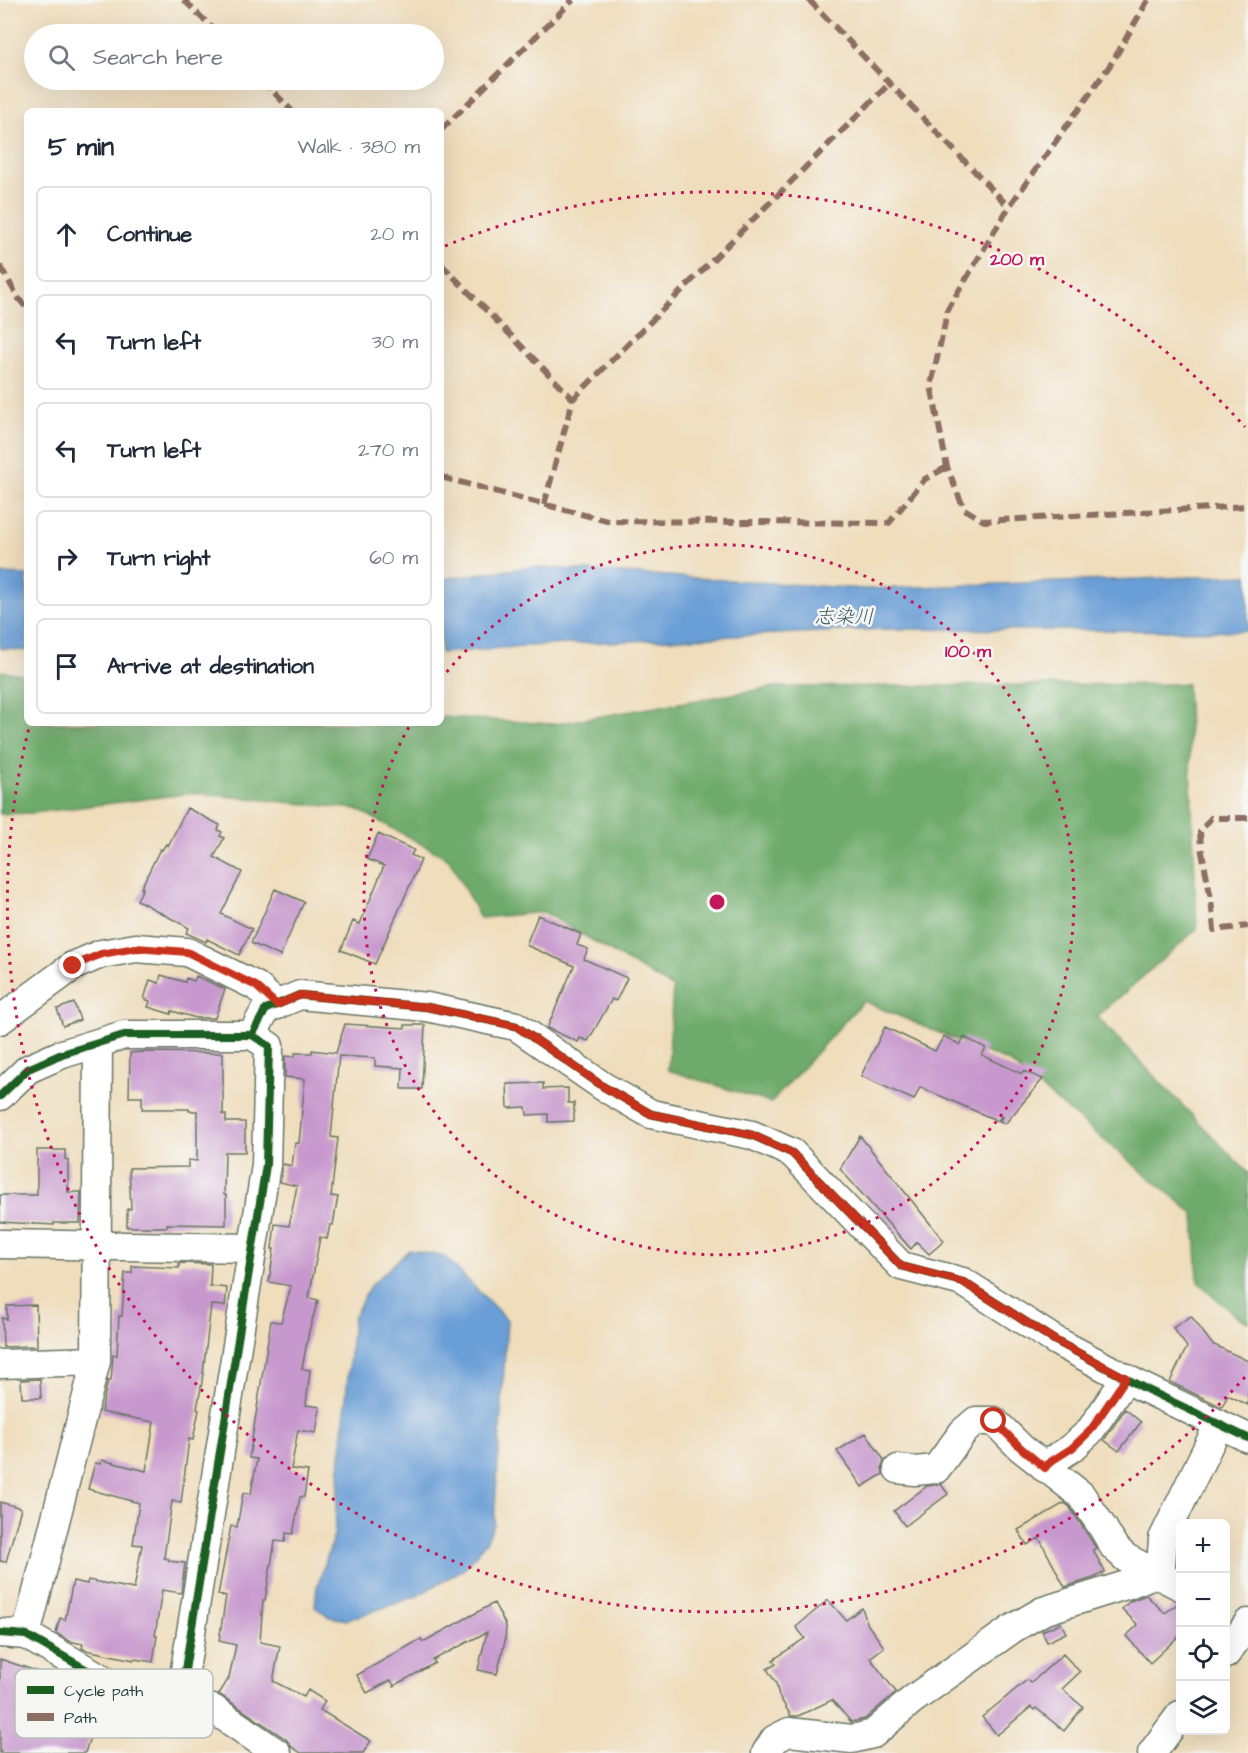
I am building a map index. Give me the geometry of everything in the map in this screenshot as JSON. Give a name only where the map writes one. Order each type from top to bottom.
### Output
[{"type":"street","points":[[0,1020],[73,966],[101,954],[136,948],[187,952],[256,986],[277,1005]]},
{"type":"street","points":[[252,1035],[266,1009],[300,995],[427,1007],[516,1026],[604,1087],[651,1114],[752,1135],[792,1153],[901,1266],[963,1282],[1056,1341],[1248,1438]]},
{"type":"street","points":[[0,1096],[27,1070],[62,1054],[124,1035],[252,1035],[269,1046],[266,1165],[185,1669]]},
{"type":"street","points":[[80,1669],[13,1634],[96,1360],[98,1042]]},
{"type":"street","points":[[0,1244],[252,1248]]},
{"type":"street","points":[[0,1364],[96,1360]]},
{"type":"street","points":[[1045,1468],[1090,1431],[1126,1378]]},
{"type":"street","points":[[898,1469],[915,1472],[936,1469],[963,1432],[976,1422],[994,1421],[1021,1448],[1081,1495],[1114,1547],[1126,1558],[1168,1580]]},
{"type":"street","points":[[1168,1580],[1161,1566],[1163,1539],[1219,1424]]},
{"type":"street","points":[[766,1753],[775,1738],[789,1732],[852,1739],[873,1734],[912,1700],[1012,1629],[1043,1611],[1126,1585],[1168,1580]]},
{"type":"street","points":[[213,1709],[277,1753]]},
{"type":"street","points":[[1152,1753],[1176,1720]]},
{"type":"green space","points":[[0,671],[24,675],[24,726],[444,726],[444,717],[554,724],[775,687],[1187,684],[1197,929],[1097,1017],[1248,1173],[1248,1322],[1237,1317],[1198,1282],[1194,1214],[1009,1062],[863,1001],[771,1103],[668,1070],[673,988],[544,912],[480,918],[449,859],[357,809],[193,793],[33,813],[0,814]]},
{"type":"water","name":"志染川","points":[[530,567],[864,589],[1248,575],[1248,631],[883,629],[526,646],[444,653],[444,579]]},
{"type":"water","points":[[0,574],[24,575],[24,651],[0,648]]},
{"type":"water","points":[[409,1250],[445,1257],[507,1320],[494,1524],[486,1542],[464,1569],[417,1596],[347,1620],[330,1617],[315,1607],[317,1587],[334,1536],[353,1318],[370,1286]]},
{"type":"building","points":[[187,808],[220,825],[218,830],[222,832],[220,836],[224,838],[214,857],[242,872],[221,914],[252,929],[239,955],[207,939],[206,942],[186,933],[189,928],[137,900],[160,849],[162,850],[166,844],[168,846]]},
{"type":"building","points":[[378,834],[414,850],[411,855],[421,860],[375,964],[341,950],[353,921],[360,924],[384,866],[367,859]]},
{"type":"building","points":[[275,889],[304,902],[280,956],[251,943]]},
{"type":"building","points":[[538,915],[581,934],[577,945],[588,949],[584,959],[627,978],[616,1001],[612,999],[588,1041],[580,1038],[578,1042],[547,1028],[574,966],[526,945]]},
{"type":"building","points":[[161,975],[185,982],[186,978],[194,981],[196,976],[225,989],[215,1018],[196,1018],[172,1011],[171,1014],[148,1007],[150,1001],[144,999],[150,980],[159,983]]},
{"type":"building","points":[[74,1003],[80,1020],[63,1026],[57,1009]]},
{"type":"building","points":[[345,1024],[405,1028],[405,1025],[425,1025],[422,1089],[402,1089],[403,1068],[375,1066],[375,1058],[339,1056],[331,1137],[338,1138],[331,1196],[338,1197],[333,1225],[330,1225],[327,1239],[320,1237],[309,1298],[318,1300],[302,1369],[310,1370],[306,1405],[320,1407],[316,1433],[298,1430],[291,1469],[308,1471],[304,1497],[300,1497],[293,1534],[286,1533],[285,1542],[275,1541],[265,1600],[263,1600],[260,1642],[280,1646],[273,1681],[304,1697],[308,1690],[325,1701],[320,1710],[371,1741],[363,1753],[301,1753],[286,1739],[219,1694],[229,1678],[236,1645],[219,1641],[226,1596],[218,1595],[231,1526],[237,1527],[243,1493],[251,1494],[257,1459],[249,1458],[271,1321],[281,1322],[291,1286],[269,1282],[275,1224],[289,1226],[297,1186],[280,1182],[283,1164],[292,1166],[295,1143],[299,1143],[305,1079],[285,1077],[285,1056],[295,1057],[295,1053],[312,1053],[312,1050],[336,1053]]},
{"type":"building","points":[[885,1027],[935,1051],[944,1036],[960,1045],[964,1037],[986,1048],[982,1055],[1022,1074],[1023,1071],[1043,1079],[1005,1124],[1000,1121],[1001,1116],[998,1121],[920,1087],[914,1100],[861,1076]]},
{"type":"building","points":[[130,1053],[223,1053],[223,1115],[226,1115],[226,1122],[245,1122],[245,1152],[225,1152],[226,1225],[167,1224],[167,1227],[127,1227],[127,1209],[131,1209],[129,1168],[188,1167],[188,1160],[197,1161],[197,1111],[142,1109],[142,1097],[129,1097]]},
{"type":"building","points":[[543,1083],[543,1089],[568,1088],[568,1103],[574,1103],[574,1121],[548,1122],[548,1114],[527,1115],[526,1107],[508,1108],[507,1084]]},
{"type":"building","points":[[860,1136],[944,1241],[929,1254],[917,1242],[911,1249],[840,1169]]},
{"type":"building","points":[[37,1150],[65,1150],[65,1159],[68,1160],[68,1192],[81,1192],[80,1223],[54,1223],[54,1225],[0,1222],[0,1195],[37,1195]]},
{"type":"building","points":[[179,1263],[211,1264],[210,1286],[227,1288],[225,1306],[211,1305],[197,1409],[199,1410],[193,1440],[189,1439],[181,1503],[172,1501],[164,1558],[185,1563],[181,1593],[162,1590],[153,1662],[86,1650],[82,1648],[83,1644],[69,1641],[56,1633],[60,1618],[65,1620],[73,1581],[87,1584],[88,1580],[134,1589],[142,1545],[133,1544],[139,1503],[88,1489],[95,1463],[101,1464],[102,1460],[146,1471],[154,1422],[101,1412],[108,1380],[111,1381],[113,1355],[117,1355],[125,1273],[132,1273],[132,1266],[179,1268]]},
{"type":"building","points":[[36,1305],[37,1346],[3,1347],[2,1318],[7,1319],[7,1306]]},
{"type":"building","points":[[1191,1316],[1212,1344],[1248,1361],[1248,1405],[1228,1395],[1222,1407],[1170,1382],[1187,1347],[1173,1328]]},
{"type":"building","points":[[40,1379],[41,1398],[22,1398],[21,1380]]},
{"type":"building","points":[[1125,1409],[1141,1422],[1119,1451],[1104,1440]]},
{"type":"building","points":[[866,1433],[884,1460],[883,1474],[862,1487],[837,1451]]},
{"type":"building","points":[[941,1484],[948,1494],[905,1526],[894,1511],[927,1486]]},
{"type":"building","points":[[0,1502],[21,1508],[6,1562],[0,1561]]},
{"type":"building","points":[[1064,1503],[1069,1506],[1096,1548],[1093,1550],[1105,1572],[1065,1587],[1039,1538],[1027,1545],[1018,1530]]},
{"type":"building","points":[[1146,1595],[1165,1613],[1176,1605],[1176,1639],[1150,1663],[1126,1636],[1138,1625],[1122,1609],[1130,1601]]},
{"type":"building","points":[[828,1600],[846,1620],[862,1608],[868,1625],[884,1647],[870,1658],[896,1692],[865,1719],[851,1722],[832,1700],[798,1716],[791,1716],[767,1669],[776,1664],[773,1660],[805,1638],[796,1627]]},
{"type":"building","points":[[494,1603],[506,1626],[497,1674],[478,1670],[487,1632],[433,1660],[435,1663],[394,1686],[391,1680],[367,1693],[357,1675],[421,1639],[423,1642]]},
{"type":"building","points":[[1061,1623],[1066,1633],[1047,1642],[1042,1631]]},
{"type":"building","points":[[1063,1654],[1080,1672],[1062,1689],[1083,1707],[1064,1731],[1036,1708],[1034,1710],[1031,1707],[997,1735],[982,1717],[1027,1680],[1031,1683]]},
{"type":"building","points":[[0,1659],[30,1669],[15,1669],[15,1738],[90,1738],[85,1753],[0,1753]]},
{"type":"marked path","points":[[184,0],[208,24]]},
{"type":"marked path","points":[[444,127],[573,0]]},
{"type":"marked path","points":[[809,0],[1009,207]]},
{"type":"marked path","points":[[1148,0],[1113,61],[1009,207],[948,309],[931,385],[947,467],[964,509],[984,521],[1248,506]]},
{"type":"marked path","points":[[544,505],[573,399],[889,84]]},
{"type":"marked path","points":[[272,90],[289,108]]},
{"type":"marked path","points":[[0,266],[24,305]]},
{"type":"marked path","points":[[444,267],[573,399]]},
{"type":"marked path","points":[[444,478],[607,521],[889,523],[925,479],[947,467]]},
{"type":"marked path","points":[[1248,818],[1211,818],[1200,832],[1214,930],[1248,926]]},
{"type":"cycle path","points":[[252,1035],[266,1009],[300,995],[427,1007],[516,1026],[604,1087],[651,1114],[752,1135],[792,1153],[901,1266],[963,1282],[1056,1341],[1144,1388],[1248,1438]]},
{"type":"cycle path","points":[[0,1096],[28,1069],[62,1054],[124,1035],[252,1035],[269,1046],[266,1165],[185,1669]]},
{"type":"cycle path","points":[[0,1633],[26,1635],[85,1669]]},
{"type":"route","points":[[73,966],[101,954],[136,948],[187,952],[256,986],[277,1005],[300,995],[427,1007],[516,1026],[604,1087],[651,1114],[752,1135],[792,1153],[901,1266],[963,1282],[1056,1341],[1126,1378],[1090,1431],[1045,1468],[994,1421]]}]
